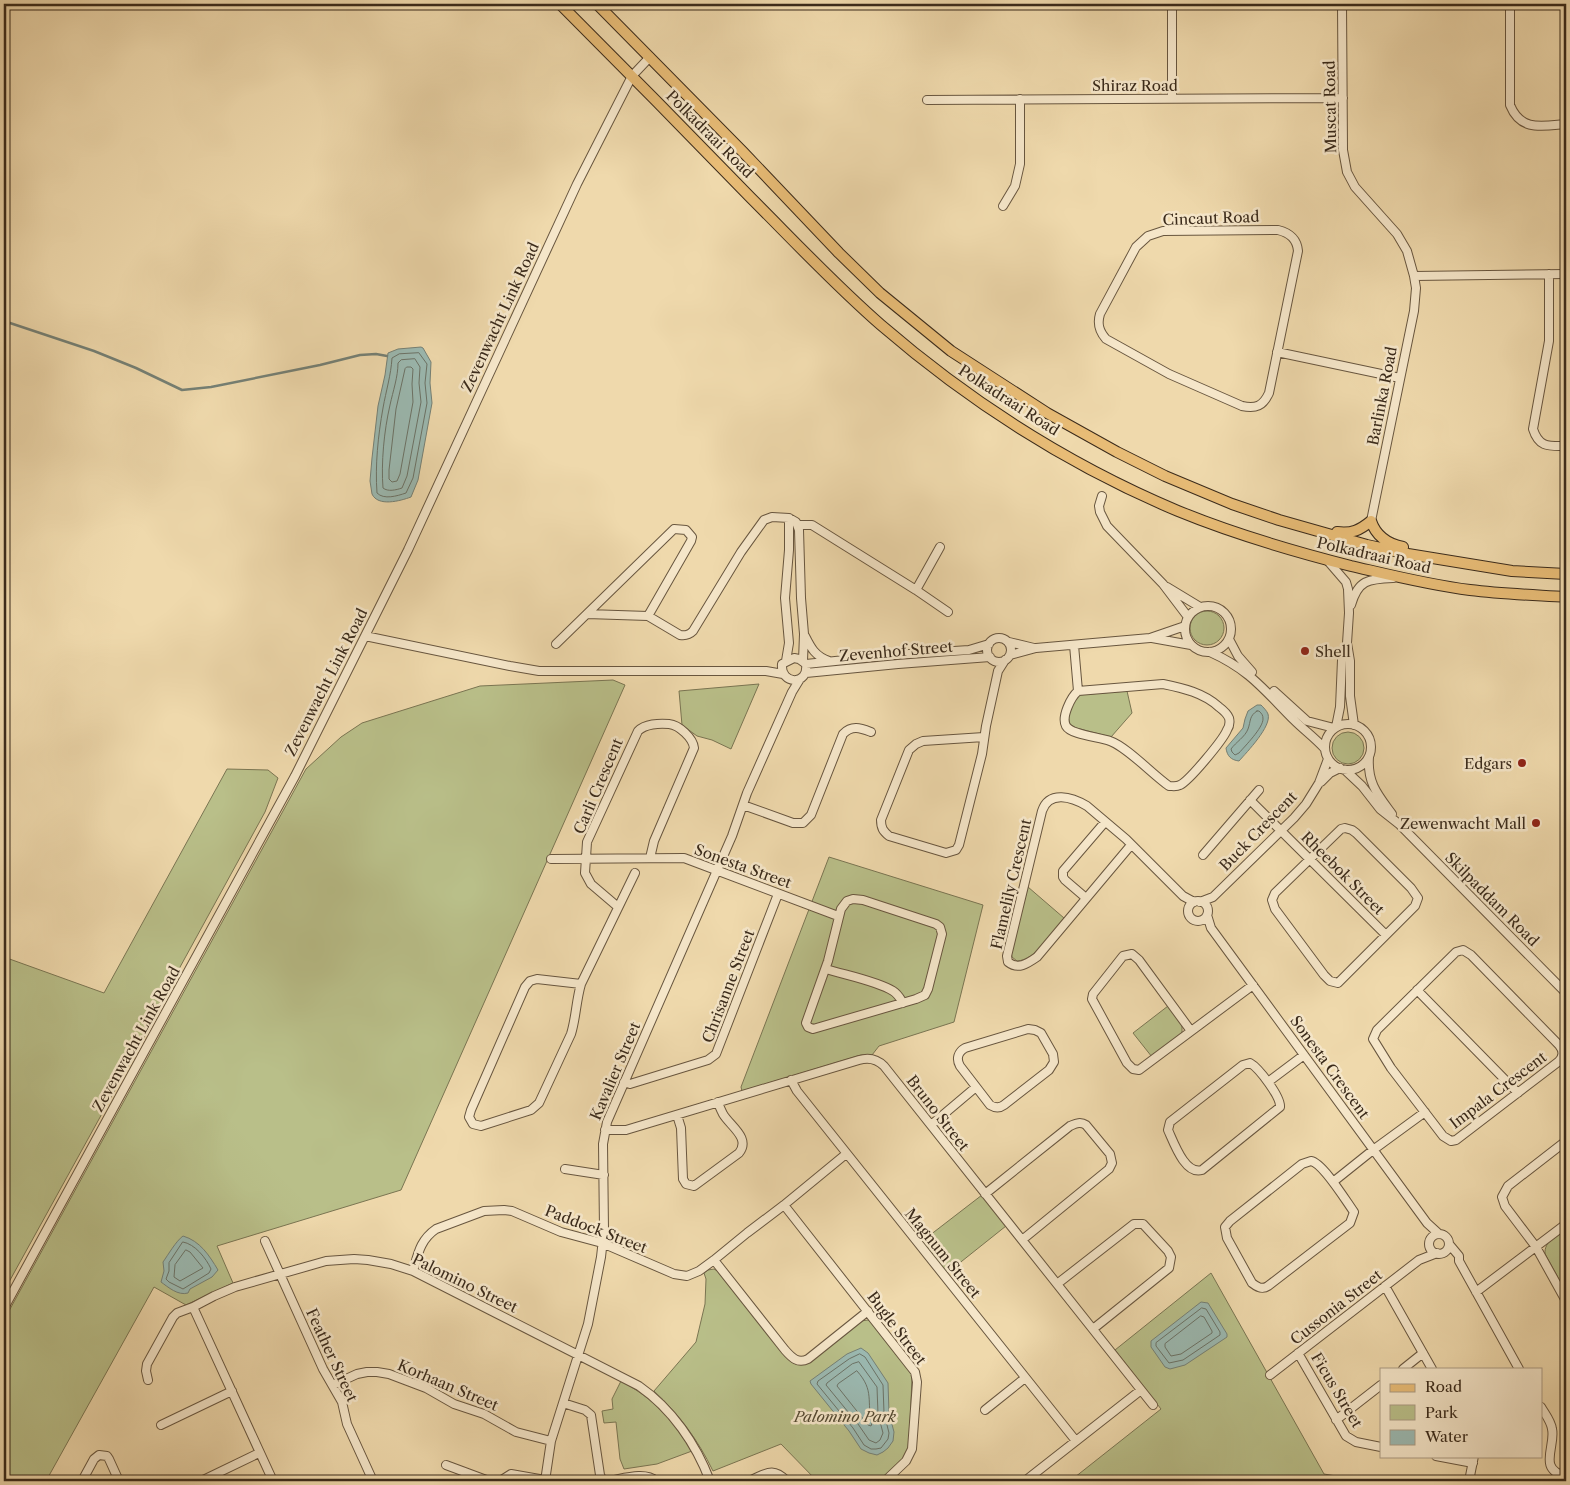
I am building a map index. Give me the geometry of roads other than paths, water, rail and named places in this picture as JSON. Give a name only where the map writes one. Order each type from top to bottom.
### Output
[{"type":"main road","name":"Polkadraai Road","points":[[560,4],[851,298],[950,380],[1037,438],[1075,460],[1178,511],[1262,541],[1327,560],[1469,590],[1566,597]]},
{"type":"main road","name":"Polkadraai Road","points":[[597,4],[866,280],[951,351],[1047,413],[1165,476],[1209,495],[1279,520],[1376,547],[1464,564],[1512,571],[1566,574]]},
{"type":"main road","points":[[1279,520],[1303,523],[1347,533],[1356,531],[1371,522],[1377,534],[1396,546],[1464,564]]},
{"type":"street","points":[[1172,4],[1172,98]]},
{"type":"street","name":"Muscat Road","points":[[1342,4],[1344,150],[1347,172],[1355,188],[1398,234],[1408,251],[1414,276]]},
{"type":"street","points":[[1510,4],[1510,105],[1513,113],[1520,121],[1533,126],[1566,124]]},
{"type":"street","name":"Zevenwacht Link Road","points":[[4,1308],[290,785],[408,550],[577,184],[632,76],[650,57]]},
{"type":"street","name":"Shiraz Road","points":[[927,100],[1343,98]]},
{"type":"street","points":[[1003,206],[1015,186],[1020,164],[1020,99]]},
{"type":"street","name":"Cincaut Road","points":[[1278,230],[1286,232],[1293,238],[1297,244],[1298,251],[1278,352],[1266,399],[1262,404],[1251,408],[1242,406],[1169,374],[1106,339],[1099,330],[1098,320],[1136,247],[1148,236],[1162,232],[1278,230]]},
{"type":"street","points":[[1549,274],[1549,340],[1533,429],[1538,440],[1543,444],[1548,446],[1566,446]]},
{"type":"street","points":[[1414,276],[1566,274]]},
{"type":"street","name":"Barlinka Road","points":[[1371,522],[1414,305],[1416,288],[1414,276]]},
{"type":"street","points":[[1278,352],[1400,378]]},
{"type":"street","points":[[1102,496],[1099,506],[1107,526],[1163,584],[1188,617]]},
{"type":"street","points":[[587,614],[648,616],[680,635],[689,635],[741,552],[764,520],[772,517],[789,518],[798,525],[812,525],[948,612]]},
{"type":"street","points":[[789,518],[789,550],[785,598],[788,643],[784,662],[786,676],[792,692]]},
{"type":"street","points":[[798,525],[805,662],[803,676]]},
{"type":"street","points":[[556,644],[674,529],[686,530],[692,537],[691,541],[648,616]]},
{"type":"street","points":[[916,590],[940,547]]},
{"type":"street","points":[[1327,560],[1346,582],[1348,589],[1350,696],[1354,725]]},
{"type":"street","points":[[1349,613],[1355,593],[1361,585],[1374,579],[1405,578]]},
{"type":"street","points":[[1163,584],[1200,607]]},
{"type":"street","points":[[1210,652],[1221,648],[1229,639],[1231,627],[1227,615],[1217,607],[1200,607],[1195,609],[1188,617],[1185,626],[1186,634],[1192,645],[1198,650],[1210,652],[1232,662],[1246,672],[1325,749]]},
{"type":"street","name":"Zevenhof Street","points":[[766,671],[786,676],[803,676],[889,664],[992,659],[1008,657],[1036,648],[1150,638],[1185,626]]},
{"type":"street","points":[[804,634],[811,649],[817,656],[832,662]]},
{"type":"street","points":[[365,636],[510,666],[539,670],[766,671],[784,662]]},
{"type":"street","name":"Zevenhof Street","points":[[784,662],[794,658],[805,662],[832,662],[894,655],[969,650],[989,644],[994,639],[1000,638],[1036,648]]},
{"type":"street","name":"Zevenhof Street","points":[[1150,638],[1192,645]]},
{"type":"street","points":[[1229,639],[1242,662],[1303,719],[1313,724],[1335,728]]},
{"type":"street","points":[[984,737],[923,741],[909,750],[882,820],[881,826],[884,832],[889,836],[946,853],[956,850],[973,789],[998,672],[1008,657],[1011,647],[1009,642]]},
{"type":"street","points":[[1335,728],[1340,707],[1342,660],[1348,643]]},
{"type":"street","points":[[989,644],[988,649],[998,672]]},
{"type":"street","points":[[1074,645],[1078,691]]},
{"type":"street","name":"Kavalier Street","points":[[545,1480],[551,1441],[588,1324],[601,1257],[605,1130],[792,692],[803,676]]},
{"type":"street","points":[[1163,684],[1177,686],[1211,699],[1229,718],[1229,726],[1217,744],[1187,780],[1177,786],[1169,786],[1118,744],[1077,733],[1068,728],[1065,722],[1068,705],[1070,698],[1078,691],[1163,684]]},
{"type":"street","name":"Carli Crescent","points":[[618,907],[587,880],[585,873],[588,842],[640,728],[669,724],[676,726],[691,738],[694,748],[654,841],[650,858]]},
{"type":"street","points":[[1343,724],[1354,725],[1363,730],[1368,736],[1370,744],[1370,754],[1363,764],[1351,770],[1342,769],[1330,772],[1319,783],[1328,759],[1325,742],[1329,734],[1343,724]]},
{"type":"street","points":[[743,805],[793,823],[803,823],[811,815],[843,734],[849,729],[856,727],[870,732]]},
{"type":"street","name":"Skilpaddam Road","points":[[1370,754],[1369,773],[1376,793],[1399,824]]},
{"type":"street","points":[[1328,759],[1342,769]]},
{"type":"street","name":"Skilpaddam Road","points":[[1342,769],[1362,786],[1380,809],[1399,824],[1566,993]]},
{"type":"street","name":"Buck Crescent","points":[[1207,912],[1213,897],[1301,809],[1319,783]]},
{"type":"street","points":[[1203,855],[1259,790]]},
{"type":"street","name":"Flamelily Crescent","points":[[1058,797],[1076,801],[1087,806],[1131,845],[1037,957],[1029,963],[1020,966],[1013,966],[1008,962],[1006,956],[1044,806],[1052,798],[1058,797]]},
{"type":"street","name":"Rheebok Street","points":[[1250,800],[1386,935]]},
{"type":"street","points":[[1086,898],[1065,880],[1063,871],[1105,822]]},
{"type":"street","points":[[1348,828],[1356,833],[1411,888],[1418,898],[1415,906],[1338,983],[1327,979],[1272,904],[1275,893],[1310,860],[1341,829],[1348,828]]},
{"type":"street","points":[[1131,845],[1183,896],[1194,904],[1204,904],[1207,912],[1199,921],[1194,920],[1190,916],[1194,904]]},
{"type":"street","name":"Sonesta Street","points":[[550,859],[684,858],[838,916]]},
{"type":"street","points":[[581,984],[533,980],[527,984],[471,1110],[470,1117],[473,1124],[481,1126],[530,1110],[539,1104],[571,1034],[581,984],[635,873]]},
{"type":"street","name":"Chrisanne Street","points":[[624,1082],[630,1084],[708,1060],[716,1054],[778,894]]},
{"type":"street","name":"Buck Crescent","points":[[1194,904],[1213,897]]},
{"type":"street","points":[[853,899],[863,900],[936,924],[940,927],[941,941],[925,995],[813,1029],[808,1027],[806,1023],[826,969],[838,916],[847,901],[853,899]]},
{"type":"street","name":"Sonesta Crescent","points":[[1207,912],[1211,928],[1426,1223],[1434,1239]]},
{"type":"street","name":"Sonesta Crescent","points":[[1199,921],[1211,928]]},
{"type":"street","name":"Impala Crescent","points":[[1460,950],[1467,952],[1561,1047],[1562,1058],[1518,1093],[1454,1141],[1447,1139],[1391,1068],[1373,1039],[1377,1030],[1456,952],[1460,950]]},
{"type":"street","points":[[1191,1031],[1140,960],[1132,954],[1123,956],[1092,994],[1092,999],[1127,1063],[1136,1070],[1142,1069],[1253,985]]},
{"type":"street","points":[[826,969],[895,991],[903,1003]]},
{"type":"street","points":[[1418,990],[1518,1093]]},
{"type":"street","points":[[1028,1029],[1041,1033],[1054,1058],[1053,1065],[1049,1070],[999,1107],[990,1105],[976,1088],[958,1063],[962,1050],[1028,1029]]},
{"type":"street","points":[[1268,1082],[1304,1055]]},
{"type":"street","name":"Bruno Street","points":[[605,1130],[626,1130],[864,1058],[874,1060],[884,1066],[1153,1405]]},
{"type":"street","points":[[1250,1063],[1255,1066],[1268,1082],[1280,1100],[1281,1105],[1278,1110],[1202,1170],[1191,1169],[1185,1163],[1168,1130],[1170,1122],[1243,1065],[1250,1063]]},
{"type":"street","name":"Magnum Street","points":[[790,1080],[846,1154],[1076,1442]]},
{"type":"street","points":[[931,1125],[976,1088]]},
{"type":"street","points":[[677,1115],[681,1128],[683,1179],[689,1186],[694,1186],[739,1153],[742,1148],[742,1137],[723,1114],[718,1102]]},
{"type":"street","name":"Impala Crescent","points":[[1333,1182],[1425,1112]]},
{"type":"street","points":[[985,1194],[1070,1126],[1076,1123],[1086,1124],[1110,1154],[1112,1163],[1109,1169],[1022,1240]]},
{"type":"street","points":[[1566,1141],[1508,1186],[1503,1193],[1502,1200],[1536,1247],[1566,1301]]},
{"type":"street","name":"Paddock Street","points":[[413,1271],[419,1250],[430,1233],[442,1226],[484,1211],[504,1210],[512,1211],[561,1232],[602,1243],[681,1276],[693,1275],[784,1205],[846,1154]]},
{"type":"street","points":[[1306,1162],[1316,1162],[1333,1182],[1354,1212],[1350,1223],[1268,1286],[1262,1288],[1252,1283],[1227,1238],[1225,1230],[1230,1221],[1306,1162]]},
{"type":"street","points":[[565,1169],[604,1175]]},
{"type":"street","name":"Bugle Street","points":[[784,1205],[913,1367],[916,1377],[912,1449],[906,1460],[885,1481]]},
{"type":"street","points":[[1057,1284],[1134,1224],[1143,1224],[1168,1251],[1171,1258],[1169,1268],[1093,1330]]},
{"type":"street","points":[[1476,1292],[1566,1224]]},
{"type":"street","points":[[1460,1261],[1432,1250],[1434,1239],[1446,1237],[1459,1256],[1476,1292],[1519,1368]]},
{"type":"street","name":"Cussonia Street","points":[[1270,1374],[1419,1260],[1434,1239]]},
{"type":"street","name":"Feather Street","points":[[265,1241],[323,1369],[342,1402],[347,1424],[373,1481]]},
{"type":"street","points":[[1440,1253],[1448,1248],[1449,1244]]},
{"type":"street","name":"Cussonia Street","points":[[1419,1260],[1440,1253]]},
{"type":"street","name":"Palomino Street","points":[[148,1380],[147,1364],[176,1313],[235,1287],[326,1261],[347,1259],[380,1261],[413,1271],[629,1380],[657,1400],[670,1413],[702,1459],[710,1481]]},
{"type":"street","points":[[714,1260],[786,1350],[797,1361],[808,1359],[868,1311]]},
{"type":"street","points":[[1386,1286],[1431,1368]]},
{"type":"street","points":[[193,1307],[273,1481]]},
{"type":"street","name":"Ficus Street","points":[[1298,1353],[1346,1436],[1352,1441],[1380,1446]]},
{"type":"street","points":[[1404,1368],[1423,1353]]},
{"type":"street","name":"Korhaan Street","points":[[333,1385],[357,1374],[367,1372],[389,1374],[426,1388],[454,1404],[484,1414],[516,1432],[551,1441]]},
{"type":"street","points":[[985,1410],[1025,1378]]},
{"type":"street","points":[[1336,1420],[1380,1386]]},
{"type":"street","points":[[1025,1481],[1141,1390]]},
{"type":"street","points":[[161,1425],[232,1391]]},
{"type":"street","points":[[563,1403],[585,1410],[591,1415],[602,1479],[608,1481],[649,1477],[656,1481]]},
{"type":"street","points":[[1542,1409],[1553,1432],[1549,1453],[1550,1464],[1558,1474],[1566,1476]]},
{"type":"street","points":[[201,1481],[259,1453]]},
{"type":"street","points":[[82,1481],[97,1456],[103,1455],[109,1459],[119,1481]]},
{"type":"street","points":[[1454,1458],[1473,1460],[1469,1481]]},
{"type":"street","points":[[446,1465],[489,1481]]},
{"type":"street","points":[[749,1481],[774,1472],[786,1481]]},
{"type":"street","points":[[500,1481],[511,1474],[545,1480]]},
{"type":"water","points":[[421,347],[431,362],[430,383],[432,403],[418,480],[411,497],[390,502],[379,501],[372,494],[370,481],[378,406],[388,353],[398,349]]},
{"type":"water","points":[[1257,705],[1261,705],[1267,713],[1266,725],[1258,739],[1239,761],[1234,760],[1228,755],[1226,748],[1243,728],[1248,711]]},
{"type":"water","points":[[183,1236],[199,1245],[218,1270],[212,1277],[184,1294],[173,1290],[161,1282],[164,1271],[163,1262]]},
{"type":"water","points":[[1201,1302],[1208,1303],[1227,1337],[1185,1365],[1170,1369],[1165,1367],[1151,1347],[1151,1341]]},
{"type":"water","points":[[861,1348],[868,1353],[888,1383],[889,1413],[894,1432],[893,1441],[888,1448],[877,1455],[861,1449],[810,1381],[847,1354]]},
{"type":"waterway","points":[[4,321],[94,351],[182,390],[211,387],[360,355],[376,354],[387,356]]},
{"type":"place","name":"Shell","points":[[1305,651]]},
{"type":"place","name":"Edgars","points":[[1522,763]]},
{"type":"place","name":"Zewenwacht Mall","points":[[1536,823]]},
{"type":"park label","name":"Palomino Park","points":[[845,1416]]}]
